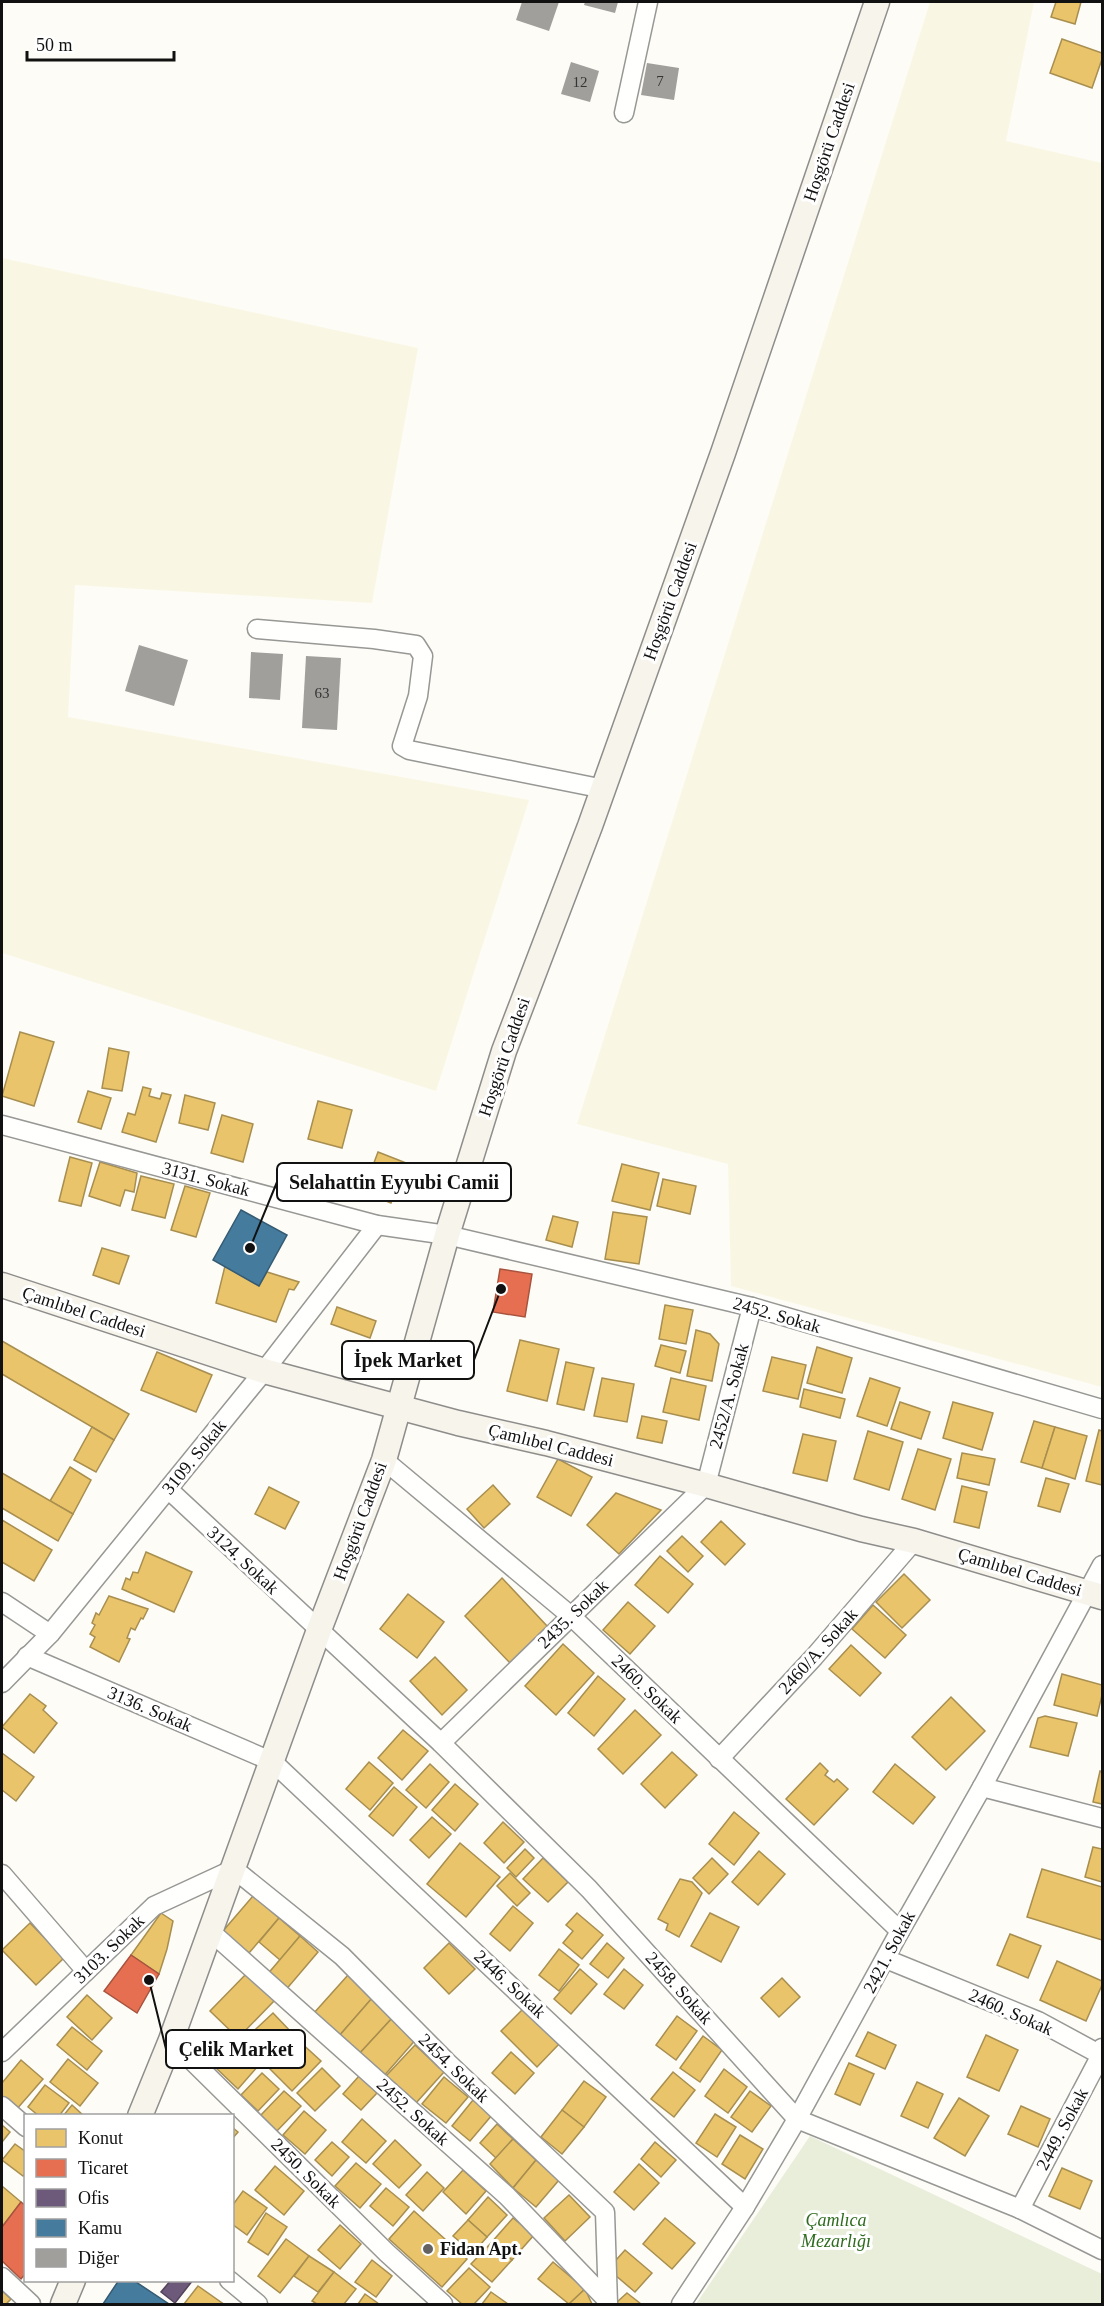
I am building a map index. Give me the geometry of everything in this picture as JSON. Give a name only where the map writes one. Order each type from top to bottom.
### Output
[{"type":"street","points":[[624,113],[648,2]]},
{"type":"street","name":"Hoşgörü Caddesi","points":[[140,2114],[171,2040],[319,1630],[384,1460],[447,1235],[504,1051],[604,789],[719,465],[877,2]]},
{"type":"street","points":[[257,629],[416,645],[423,656],[418,696],[402,746],[409,750],[604,789]]},
{"type":"street","name":"3131. Sokak","points":[[2,1125],[377,1225],[447,1235]]},
{"type":"street","name":"3109. Sokak","points":[[2,1683],[50,1634],[264,1371],[377,1225]]},
{"type":"street","name":"2452. Sokak","points":[[447,1235],[752,1307],[1102,1409]]},
{"type":"street","name":"Çamlıbel Caddesi","points":[[2,1285],[264,1371],[458,1423],[546,1443],[706,1485],[861,1529],[914,1541],[1094,1594]]},
{"type":"street","name":"2452/A. Sokak","points":[[706,1485],[752,1307]]},
{"type":"street","name":"2460. Sokak","points":[[384,1460],[571,1616],[900,1931]]},
{"type":"street","name":"2435. Sokak","points":[[441,1743],[706,1485]]},
{"type":"street","name":"3124. Sokak","points":[[168,1489],[319,1630]]},
{"type":"street","name":"2460/A. Sokak","points":[[719,1759],[814,1657],[914,1541]]},
{"type":"street","name":"2421. Sokak","points":[[681,2304],[745,2208],[797,2119],[900,1931],[1094,1594],[1102,1565]]},
{"type":"street","points":[[2,1602],[50,1634]]},
{"type":"street","name":"2458. Sokak","points":[[319,1630],[441,1743],[589,1889],[797,2119],[1020,2209],[1102,2250]]},
{"type":"street","name":"3136. Sokak","points":[[27,1656],[273,1762]]},
{"type":"street","name":"2446. Sokak","points":[[273,1762],[745,2208]]},
{"type":"street","points":[[982,1787],[1102,1818]]},
{"type":"street","name":"3103. Sokak","points":[[2,2052],[154,1906],[234,1869]]},
{"type":"street","name":"2454. Sokak","points":[[234,1869],[342,1956],[446,2061],[605,2212],[607,2302]]},
{"type":"street","points":[[4,1881],[86,1971]]},
{"type":"street","name":"2452. Sokak","points":[[210,1931],[507,2196],[607,2302]]},
{"type":"street","name":"2460. Sokak","points":[[886,1959],[1038,2021],[1102,2051]]},
{"type":"street","name":"2450. Sokak","points":[[171,2040],[378,2245],[443,2304]]},
{"type":"street","name":"2449. Sokak","points":[[1020,2209],[1102,2051]]},
{"type":"street","points":[[2,2106],[24,2125]]},
{"type":"street","points":[[2,2277],[31,2304]]},
{"type":"street","points":[[63,2304],[72,2282]]},
{"type":"street","points":[[231,2282],[258,2304]]},
{"type":"shaded area","points":[[930,2],[1034,2],[1006,141],[1102,163],[1102,1387],[731,1286],[728,1164],[577,1124]]},
{"type":"shaded area","points":[[2,258],[418,348],[372,603],[75,585],[68,717],[529,800],[436,1091],[2,953]]},
{"type":"green space","name":"Çamlıca Mezarlığı","points":[[810,2136],[1102,2274],[1102,2304],[696,2304]]},
{"type":"building: Konut","points":[[1056,2],[1081,2],[1075,24],[1051,17]]},
{"type":"building: Konut","points":[[1062,39],[1102,53],[1092,88],[1050,73]]},
{"type":"building: Konut","points":[[20,1032],[54,1042],[34,1106],[2,1096]]},
{"type":"building: Konut","points":[[109,1048],[129,1052],[122,1091],[102,1088]]},
{"type":"building: Konut","points":[[143,1087],[151,1089],[149,1096],[160,1099],[162,1093],[171,1095],[156,1142],[122,1132],[128,1113],[135,1115]]},
{"type":"building: Konut","points":[[88,1091],[111,1098],[101,1129],[78,1122]]},
{"type":"building: Konut","points":[[185,1095],[215,1103],[208,1130],[179,1123]]},
{"type":"building: Konut","points":[[318,1101],[352,1110],[342,1148],[308,1139]]},
{"type":"building: Konut","points":[[222,1115],[253,1124],[243,1162],[211,1153]]},
{"type":"building: Konut","points":[[378,1152],[406,1163],[391,1203],[363,1192]]},
{"type":"building: Konut","points":[[70,1157],[92,1163],[81,1206],[59,1201]]},
{"type":"building: Konut","points":[[100,1162],[137,1173],[134,1192],[125,1190],[120,1206],[89,1196]]},
{"type":"building: Konut","points":[[622,1164],[659,1173],[650,1210],[612,1201]]},
{"type":"building: Konut","points":[[141,1176],[174,1184],[165,1218],[132,1210]]},
{"type":"building: Konut","points":[[663,1179],[696,1186],[690,1214],[657,1206]]},
{"type":"building: Konut","points":[[185,1186],[210,1193],[196,1237],[171,1230]]},
{"type":"building: Konut","points":[[613,1212],[647,1217],[639,1264],[605,1259]]},
{"type":"building: Konut","points":[[553,1216],[578,1222],[572,1247],[546,1240]]},
{"type":"building: Konut","points":[[102,1248],[129,1256],[119,1284],[93,1275]]},
{"type":"building: Konut","points":[[225,1266],[259,1286],[267,1272],[299,1282],[294,1290],[289,1289],[276,1322],[216,1303]]},
{"type":"building: Konut","points":[[665,1305],[693,1310],[686,1344],[659,1339]]},
{"type":"building: Konut","points":[[337,1307],[376,1321],[370,1338],[331,1324]]},
{"type":"building: Konut","points":[[696,1330],[710,1334],[719,1344],[712,1381],[687,1376]]},
{"type":"building: Konut","points":[[520,1340],[559,1349],[547,1401],[507,1391]]},
{"type":"building: Konut","points":[[2,1341],[129,1414],[114,1440],[2,1374]]},
{"type":"building: Konut","points":[[661,1345],[686,1351],[680,1373],[655,1366]]},
{"type":"building: Konut","points":[[817,1347],[852,1358],[842,1393],[807,1383]]},
{"type":"building: Konut","points":[[157,1352],[212,1375],[196,1412],[141,1390]]},
{"type":"building: Konut","points":[[772,1357],[806,1365],[798,1399],[763,1391]]},
{"type":"building: Konut","points":[[566,1362],[594,1368],[584,1410],[557,1404]]},
{"type":"building: Konut","points":[[602,1378],[634,1384],[627,1422],[594,1416]]},
{"type":"building: Konut","points":[[671,1378],[706,1386],[699,1420],[663,1412]]},
{"type":"building: Konut","points":[[870,1378],[900,1388],[887,1426],[857,1416]]},
{"type":"building: Konut","points":[[804,1389],[845,1399],[840,1418],[800,1407]]},
{"type":"building: Konut","points":[[900,1402],[930,1412],[921,1439],[891,1429]]},
{"type":"building: Konut","points":[[953,1402],[993,1413],[982,1450],[943,1438]]},
{"type":"building: Konut","points":[[642,1416],[667,1421],[662,1443],[637,1438]]},
{"type":"building: Konut","points":[[1034,1421],[1055,1427],[1042,1468],[1021,1462]]},
{"type":"building: Konut","points":[[92,1427],[114,1440],[96,1472],[74,1460]]},
{"type":"building: Konut","points":[[1055,1427],[1087,1436],[1075,1479],[1042,1468]]},
{"type":"building: Konut","points":[[1099,1430],[1102,1431],[1102,1485],[1086,1481]]},
{"type":"building: Konut","points":[[868,1431],[903,1442],[889,1490],[854,1479]]},
{"type":"building: Konut","points":[[803,1434],[836,1441],[827,1481],[793,1473]]},
{"type":"building: Konut","points":[[918,1449],[951,1459],[935,1510],[902,1499]]},
{"type":"building: Konut","points":[[962,1453],[995,1459],[989,1485],[957,1478]]},
{"type":"building: Konut","points":[[558,1459],[592,1477],[571,1516],[537,1497]]},
{"type":"building: Konut","points":[[70,1467],[91,1480],[73,1514],[50,1501]]},
{"type":"building: Konut","points":[[2,1473],[73,1514],[58,1541],[2,1508]]},
{"type":"building: Konut","points":[[1046,1478],[1069,1484],[1060,1512],[1038,1506]]},
{"type":"building: Konut","points":[[493,1485],[510,1504],[484,1528],[467,1509]]},
{"type":"building: Konut","points":[[962,1486],[987,1492],[979,1528],[954,1522]]},
{"type":"building: Konut","points":[[269,1487],[299,1502],[285,1529],[255,1514]]},
{"type":"building: Konut","points":[[616,1493],[661,1510],[619,1554],[587,1525]]},
{"type":"building: Konut","points":[[2,1520],[52,1550],[34,1581],[2,1562]]},
{"type":"building: Konut","points":[[721,1521],[745,1544],[725,1565],[701,1542]]},
{"type":"building: Konut","points":[[682,1536],[703,1556],[688,1572],[667,1551]]},
{"type":"building: Konut","points":[[146,1552],[192,1572],[174,1612],[122,1589],[126,1578],[130,1580],[133,1572],[138,1573]]},
{"type":"building: Konut","points":[[660,1556],[693,1584],[668,1613],[635,1585]]},
{"type":"building: Konut","points":[[904,1574],[930,1600],[902,1628],[876,1602]]},
{"type":"building: Konut","points":[[502,1578],[548,1627],[510,1663],[465,1616]]},
{"type":"building: Konut","points":[[408,1594],[444,1622],[417,1658],[380,1629]]},
{"type":"building: Konut","points":[[109,1596],[148,1609],[135,1630],[131,1628],[127,1638],[130,1639],[119,1662],[90,1647],[95,1637],[90,1634],[95,1625],[92,1623],[96,1613],[99,1615]]},
{"type":"building: Konut","points":[[628,1602],[655,1626],[630,1654],[603,1630]]},
{"type":"building: Konut","points":[[873,1605],[906,1635],[885,1658],[852,1629]]},
{"type":"building: Konut","points":[[563,1644],[594,1673],[556,1715],[525,1686]]},
{"type":"building: Konut","points":[[851,1645],[881,1673],[860,1696],[829,1669]]},
{"type":"building: Konut","points":[[435,1657],[467,1690],[442,1715],[410,1681]]},
{"type":"building: Konut","points":[[1062,1674],[1102,1685],[1097,1716],[1054,1705]]},
{"type":"building: Konut","points":[[598,1676],[625,1699],[594,1736],[568,1713]]},
{"type":"building: Konut","points":[[30,1694],[46,1706],[43,1710],[57,1723],[34,1753],[2,1727]]},
{"type":"building: Konut","points":[[951,1697],[985,1731],[946,1770],[912,1737]]},
{"type":"building: Konut","points":[[635,1710],[661,1735],[623,1774],[598,1749]]},
{"type":"building: Konut","points":[[1045,1716],[1077,1723],[1068,1756],[1030,1747],[1038,1718]]},
{"type":"building: Konut","points":[[403,1730],[428,1751],[402,1780],[378,1758]]},
{"type":"building: Konut","points":[[672,1752],[697,1775],[665,1808],[641,1784]]},
{"type":"building: Konut","points":[[2,1753],[34,1777],[16,1801],[2,1790]]},
{"type":"building: Konut","points":[[369,1762],[393,1783],[370,1810],[346,1789]]},
{"type":"building: Konut","points":[[820,1763],[828,1771],[825,1775],[834,1782],[837,1779],[848,1789],[814,1825],[786,1799]]},
{"type":"building: Konut","points":[[430,1764],[449,1782],[426,1808],[406,1790]]},
{"type":"building: Konut","points":[[895,1764],[935,1797],[913,1824],[873,1792]]},
{"type":"building: Konut","points":[[1100,1771],[1102,1772],[1102,1804],[1093,1802]]},
{"type":"building: Konut","points":[[455,1784],[478,1804],[455,1831],[432,1810]]},
{"type":"building: Konut","points":[[394,1787],[417,1807],[393,1836],[369,1816]]},
{"type":"building: Konut","points":[[734,1812],[759,1833],[734,1865],[709,1844]]},
{"type":"building: Konut","points":[[432,1817],[451,1834],[429,1858],[410,1840]]},
{"type":"building: Konut","points":[[503,1822],[524,1842],[504,1863],[484,1843]]},
{"type":"building: Konut","points":[[460,1843],[500,1877],[466,1917],[427,1884]]},
{"type":"building: Konut","points":[[1093,1847],[1102,1849],[1102,1882],[1085,1877]]},
{"type":"building: Konut","points":[[525,1849],[534,1858],[516,1877],[507,1868]]},
{"type":"building: Konut","points":[[759,1851],[785,1874],[758,1905],[732,1882]]},
{"type":"building: Konut","points":[[543,1858],[568,1882],[548,1902],[523,1879]]},
{"type":"building: Konut","points":[[712,1858],[728,1874],[709,1894],[693,1878]]},
{"type":"building: Konut","points":[[1042,1869],[1102,1887],[1102,1940],[1027,1917]]},
{"type":"building: Konut","points":[[510,1873],[530,1893],[517,1906],[497,1886]]},
{"type":"building: Konut","points":[[680,1879],[692,1882],[702,1893],[679,1937],[666,1930],[668,1924],[658,1919]]},
{"type":"building: Konut","points":[[253,1896],[279,1918],[249,1953],[223,1931]]},
{"type":"building: Konut","points":[[513,1906],[533,1923],[510,1951],[490,1934]]},
{"type":"building: Konut","points":[[161,1913],[173,1921],[159,1974],[131,1955]]},
{"type":"building: Konut","points":[[577,1913],[603,1935],[582,1959],[563,1943],[573,1931],[566,1925]]},
{"type":"building: Konut","points":[[710,1913],[739,1927],[721,1962],[691,1946]]},
{"type":"building: Konut","points":[[279,1918],[300,1936],[280,1960],[259,1942]]},
{"type":"building: Konut","points":[[30,1923],[64,1958],[36,1985],[2,1950]]},
{"type":"building: Konut","points":[[1010,1934],[1041,1946],[1028,1978],[997,1965]]},
{"type":"building: Konut","points":[[300,1936],[318,1952],[284,1992],[266,1976]]},
{"type":"building: Konut","points":[[449,1943],[475,1969],[449,1994],[424,1968]]},
{"type":"building: Konut","points":[[607,1943],[624,1958],[608,1978],[590,1964]]},
{"type":"building: Konut","points":[[559,1949],[579,1965],[559,1991],[539,1975]]},
{"type":"building: Konut","points":[[1057,1961],[1102,1981],[1086,2021],[1040,2000]]},
{"type":"building: Konut","points":[[580,1969],[597,1984],[571,2014],[554,1999]]},
{"type":"building: Konut","points":[[624,1969],[643,1985],[624,2009],[604,1994]]},
{"type":"building: Konut","points":[[247,1973],[275,2000],[238,2038],[210,2011]]},
{"type":"building: Konut","points":[[348,1975],[373,1997],[339,2036],[314,2013]]},
{"type":"building: Konut","points":[[782,1978],[800,1997],[779,2017],[761,1998]]},
{"type":"building: Konut","points":[[87,1995],[112,2018],[92,2040],[67,2017]]},
{"type":"building: Konut","points":[[373,1997],[394,2016],[359,2054],[339,2036]]},
{"type":"building: Konut","points":[[524,2008],[560,2043],[537,2067],[501,2031]]},
{"type":"building: Konut","points":[[273,2013],[294,2035],[264,2063],[243,2041]]},
{"type":"building: Konut","points":[[394,2016],[418,2037],[383,2077],[359,2054]]},
{"type":"building: Konut","points":[[677,2016],[697,2031],[676,2060],[656,2045]]},
{"type":"building: Konut","points":[[72,2027],[102,2051],[87,2070],[57,2045]]},
{"type":"building: Konut","points":[[868,2032],[896,2045],[885,2069],[856,2056]]},
{"type":"building: Konut","points":[[986,2035],[1018,2050],[999,2091],[967,2077]]},
{"type":"building: Konut","points":[[703,2036],[722,2050],[700,2082],[680,2068]]},
{"type":"building: Konut","points":[[298,2040],[321,2061],[292,2091],[270,2069]]},
{"type":"building: Konut","points":[[237,2045],[259,2065],[238,2089],[216,2068]]},
{"type":"building: Konut","points":[[415,2045],[444,2072],[416,2103],[386,2076]]},
{"type":"building: Konut","points":[[511,2052],[534,2073],[515,2094],[492,2073]]},
{"type":"building: Konut","points":[[68,2059],[98,2083],[80,2106],[50,2082]]},
{"type":"building: Konut","points":[[21,2060],[43,2079],[16,2110],[2,2097],[2,2083]]},
{"type":"building: Konut","points":[[849,2063],[874,2074],[860,2105],[835,2094]]},
{"type":"building: Konut","points":[[322,2068],[340,2086],[315,2111],[297,2093]]},
{"type":"building: Konut","points":[[724,2069],[747,2087],[728,2113],[705,2096]]},
{"type":"building: Konut","points":[[673,2072],[695,2090],[674,2117],[651,2099]]},
{"type":"building: Konut","points":[[262,2073],[279,2089],[258,2111],[241,2095]]},
{"type":"building: Konut","points":[[359,2076],[377,2093],[361,2110],[343,2094]]},
{"type":"building: Konut","points":[[444,2077],[468,2097],[446,2123],[422,2104]]},
{"type":"building: Konut","points":[[584,2081],[606,2097],[584,2127],[562,2110]]},
{"type":"building: Konut","points":[[917,2082],[943,2094],[928,2128],[901,2116]]},
{"type":"building: Konut","points":[[45,2085],[69,2103],[61,2114],[37,2114],[28,2107]]},
{"type":"building: Konut","points":[[284,2091],[301,2106],[276,2132],[260,2116]]},
{"type":"building: Konut","points":[[750,2091],[771,2106],[752,2132],[731,2117]]},
{"type":"building: Konut","points":[[959,2098],[989,2116],[965,2156],[934,2138]]},
{"type":"building: Konut","points":[[473,2100],[492,2115],[470,2141],[452,2126]]},
{"type":"building: Konut","points":[[72,2105],[82,2114],[65,2114]]},
{"type":"building: Konut","points":[[1021,2106],[1050,2119],[1038,2147],[1008,2134]]},
{"type":"building: Konut","points":[[562,2110],[584,2127],[562,2154],[541,2137]]},
{"type":"building: Konut","points":[[304,2111],[326,2130],[305,2154],[283,2135]]},
{"type":"building: Konut","points":[[715,2114],[736,2127],[717,2157],[696,2143]]},
{"type":"building: Konut","points":[[362,2119],[386,2141],[366,2163],[342,2142]]},
{"type":"building: Konut","points":[[497,2124],[513,2139],[496,2158],[480,2143]]},
{"type":"building: Konut","points":[[2,2125],[10,2132],[2,2142]]},
{"type":"building: Konut","points":[[740,2135],[763,2149],[745,2179],[722,2164]]},
{"type":"building: Konut","points":[[513,2139],[536,2160],[513,2188],[490,2164]]},
{"type":"building: Konut","points":[[395,2140],[421,2165],[399,2188],[373,2164]]},
{"type":"building: Konut","points":[[332,2142],[349,2157],[332,2176],[315,2160]]},
{"type":"building: Konut","points":[[655,2142],[676,2160],[661,2177],[641,2159]]},
{"type":"building: Konut","points":[[15,2144],[24,2151],[24,2175],[23,2176],[2,2160]]},
{"type":"building: Konut","points":[[536,2160],[559,2180],[536,2207],[513,2188]]},
{"type":"building: Konut","points":[[356,2163],[381,2184],[360,2208],[335,2186]]},
{"type":"building: Konut","points":[[639,2164],[659,2183],[634,2210],[614,2192]]},
{"type":"building: Konut","points":[[275,2166],[304,2191],[284,2215],[255,2190]]},
{"type":"building: Konut","points":[[1062,2168],[1092,2181],[1080,2209],[1049,2196]]},
{"type":"building: Konut","points":[[463,2170],[486,2191],[466,2214],[443,2192]]},
{"type":"building: Konut","points":[[427,2172],[444,2188],[423,2211],[406,2195]]},
{"type":"building: Konut","points":[[2,2186],[21,2202],[2,2227]]},
{"type":"building: Konut","points":[[386,2188],[409,2207],[393,2226],[370,2206]]},
{"type":"building: Konut","points":[[243,2191],[267,2208],[247,2235],[234,2225],[234,2203]]},
{"type":"building: Konut","points":[[569,2195],[590,2217],[565,2241],[544,2218]]},
{"type":"building: Konut","points":[[488,2197],[507,2215],[487,2237],[468,2220]]},
{"type":"building: Konut","name":"Fidan Apt.","points":[[414,2211],[467,2259],[442,2287],[389,2239]]},
{"type":"building: Konut","points":[[266,2213],[287,2227],[268,2255],[248,2242]]},
{"type":"building: Konut","points":[[513,2218],[534,2235],[512,2260],[491,2243]]},
{"type":"building: Konut","points":[[665,2218],[695,2243],[672,2269],[643,2244]]},
{"type":"building: Konut","points":[[468,2220],[487,2237],[473,2253],[453,2236]]},
{"type":"building: Konut","points":[[340,2225],[361,2244],[340,2269],[318,2250]]},
{"type":"building: Konut","points":[[286,2239],[309,2256],[280,2293],[258,2276]]},
{"type":"building: Konut","points":[[491,2243],[512,2260],[492,2282],[471,2264]]},
{"type":"building: Konut","points":[[625,2250],[652,2273],[635,2292],[608,2269]]},
{"type":"building: Konut","points":[[309,2256],[334,2272],[318,2292],[294,2276]]},
{"type":"building: Konut","points":[[372,2260],[392,2276],[376,2297],[355,2282]]},
{"type":"building: Konut","points":[[553,2262],[585,2289],[569,2304],[538,2279]]},
{"type":"building: Konut","points":[[469,2268],[490,2287],[474,2304],[462,2304],[447,2291]]},
{"type":"building: Konut","points":[[334,2272],[356,2289],[344,2304],[317,2304],[312,2301]]},
{"type":"building: Konut","points":[[198,2286],[222,2303],[184,2304]]},
{"type":"building: Konut","points":[[585,2289],[592,2304],[569,2304]]},
{"type":"building: Konut","points":[[2,2291],[11,2299],[6,2304],[2,2304]]},
{"type":"building: Konut","points":[[491,2292],[508,2304],[482,2304]]},
{"type":"building: Konut","points":[[627,2293],[641,2304],[617,2304]]},
{"type":"building: Konut","points":[[365,2294],[379,2304],[358,2304]]},
{"type":"building: Ticaret","points":[[500,1269],[532,1274],[525,1317],[493,1312]]},
{"type":"building: Ticaret","points":[[131,1955],[159,1974],[137,2013],[104,1991]]},
{"type":"building: Ticaret","points":[[21,2202],[24,2204],[24,2275],[21,2279],[2,2261],[2,2227]]},
{"type":"building: Ofis","points":[[169,2282],[191,2282],[175,2303],[161,2292]]},
{"type":"building: Kamu","points":[[241,1210],[287,1235],[259,1286],[213,1260]]},
{"type":"building: Kamu","points":[[118,2282],[136,2282],[169,2304],[103,2304]]},
{"type":"building: Diğer","points":[[522,2],[559,2],[549,31],[516,20]]},
{"type":"building: Diğer","points":[[585,2],[618,2],[615,13],[584,5]]},
{"type":"building: Diğer","points":[[571,62],[599,71],[590,102],[561,94]]},
{"type":"building: Diğer","points":[[647,63],[679,68],[674,100],[641,95]]},
{"type":"building: Diğer","points":[[139,645],[188,660],[174,706],[125,691]]},
{"type":"building: Diğer","points":[[251,652],[283,654],[280,700],[249,698]]},
{"type":"building: Diğer","points":[[306,656],[341,658],[337,730],[302,728]]},
{"type":"place","name":"Selahattin Eyyubi Camii","points":[[250,1248]]},
{"type":"place","name":"İpek Market","points":[[501,1289]]},
{"type":"place","name":"Çelik Market","points":[[149,1980]]},
{"type":"place","name":"Fidan Apt.","points":[[428,2249]]}]
